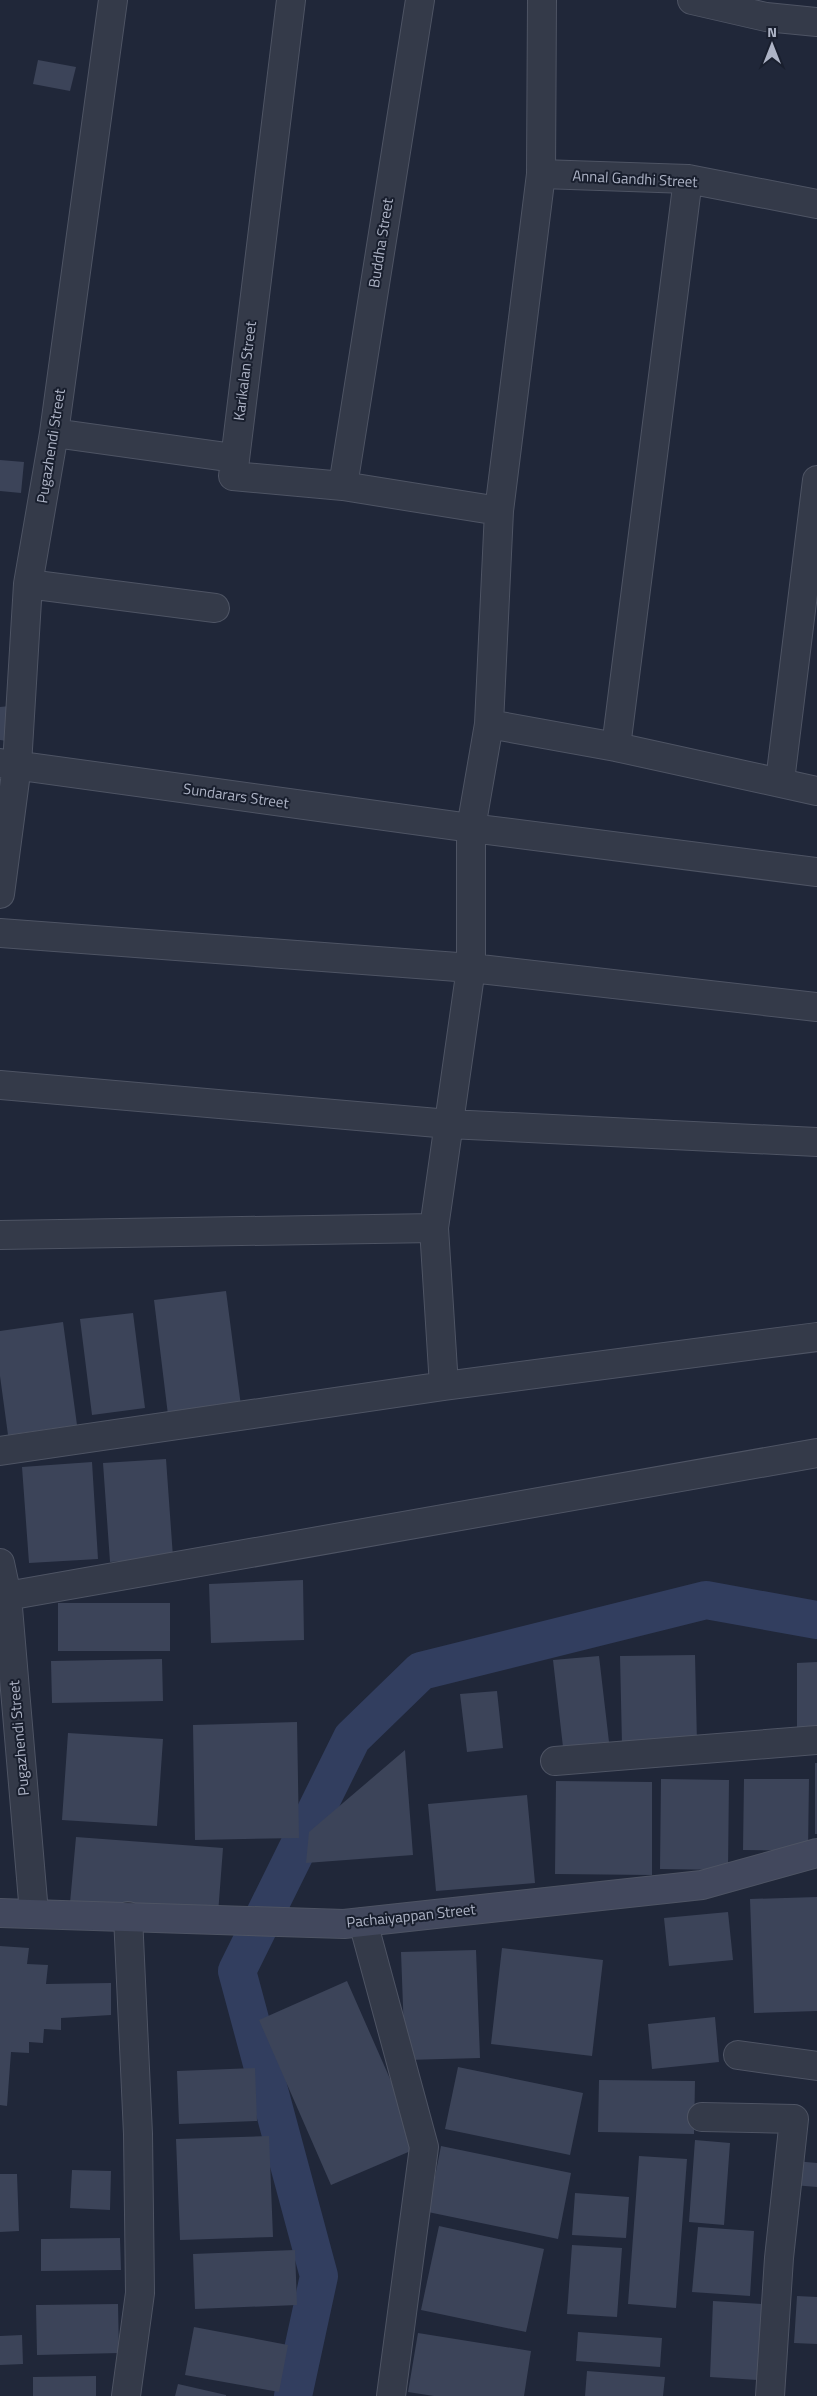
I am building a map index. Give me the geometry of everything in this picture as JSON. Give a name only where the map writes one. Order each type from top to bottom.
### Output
[{"type":"main road","name":"Pachaiyappan Street","points":[[0,1913],[354,1923],[702,1885],[817,1852]]},
{"type":"street","name":"Pugazhendi Street","points":[[0,894],[9,764],[28,584],[54,433],[114,0]]},
{"type":"street","name":"Karikalan Street","points":[[291,0],[233,476],[343,486],[499,511]]},
{"type":"street","name":"Buddha Street","points":[[343,486],[420,0]]},
{"type":"street","points":[[444,1386],[434,1228],[471,968],[471,828],[490,724],[499,511],[541,174],[542,0]]},
{"type":"street","points":[[692,0],[766,18],[817,22]]},
{"type":"street","name":"Annal Gandhi Street","points":[[541,174],[688,179],[817,204]]},
{"type":"street","points":[[616,747],[688,179]]},
{"type":"street","points":[[54,433],[234,458]]},
{"type":"street","points":[[780,781],[817,480]]},
{"type":"street","points":[[28,584],[216,608]]},
{"type":"street","points":[[490,724],[616,747],[780,781],[817,791]]},
{"type":"street","name":"Sundarars Street","points":[[9,764],[471,828],[817,872]]},
{"type":"street","points":[[0,934],[471,968],[817,1007]]},
{"type":"street","points":[[0,1085],[449,1124],[817,1142]]},
{"type":"street","points":[[0,1235],[434,1228]]},
{"type":"street","points":[[0,1451],[444,1386],[817,1336]]},
{"type":"street","points":[[7,1596],[817,1453]]},
{"type":"street","name":"Pugazhendi Street","points":[[0,1563],[7,1596],[34,1913]]},
{"type":"street","points":[[555,1761],[817,1740]]},
{"type":"street","points":[[126,2396],[140,2293],[138,2134],[128,1916]]},
{"type":"street","points":[[354,1923],[424,2147],[391,2396]]},
{"type":"street","points":[[738,2054],[817,2066]]},
{"type":"street","points":[[702,2116],[794,2119],[779,2258],[770,2396]]},
{"type":"building","points":[[38,60],[76,67],[70,91],[33,84]]},
{"type":"building","points":[[0,460],[24,462],[21,493],[0,491]]},
{"type":"building","points":[[10,706],[7,741],[0,740],[0,707]]},
{"type":"building","points":[[226,1291],[241,1406],[168,1415],[154,1300]]},
{"type":"building","points":[[133,1313],[145,1408],[92,1415],[80,1319]]},
{"type":"building","points":[[63,1322],[77,1425],[8,1435],[0,1376],[0,1331]]},
{"type":"building","points":[[166,1459],[173,1557],[110,1562],[103,1463]]},
{"type":"building","points":[[92,1462],[98,1559],[29,1563],[22,1467]]},
{"type":"building","points":[[303,1580],[304,1640],[211,1643],[209,1584]]},
{"type":"building","points":[[58,1603],[170,1603],[170,1651],[58,1651]]},
{"type":"building","points":[[695,1655],[697,1744],[622,1745],[620,1656]]},
{"type":"building","points":[[599,1656],[609,1742],[563,1747],[553,1660]]},
{"type":"building","points":[[162,1659],[163,1701],[52,1703],[51,1661]]},
{"type":"building","points":[[817,1662],[817,1736],[797,1736],[797,1663]]},
{"type":"building","points":[[497,1691],[503,1748],[467,1752],[460,1694]]},
{"type":"building","points":[[297,1722],[299,1838],[195,1840],[193,1725]]},
{"type":"building","points":[[68,1733],[163,1739],[157,1826],[62,1820]]},
{"type":"building","points":[[405,1750],[413,1855],[306,1863],[309,1832]]},
{"type":"building","points":[[815,1763],[817,1763],[817,1834],[815,1834]]},
{"type":"building","points":[[661,1779],[729,1780],[728,1870],[660,1869]]},
{"type":"building","points":[[744,1779],[809,1779],[808,1851],[743,1850]]},
{"type":"building","points":[[556,1781],[652,1782],[652,1875],[555,1874]]},
{"type":"building","points":[[527,1795],[535,1883],[436,1891],[428,1804]]},
{"type":"building","points":[[76,1837],[223,1848],[218,1914],[70,1903]]},
{"type":"building","points":[[817,1897],[817,2011],[754,2013],[750,1899]]},
{"type":"building","points":[[728,1912],[733,1960],[669,1966],[664,1918]]},
{"type":"building","points":[[0,1946],[29,1948],[27,1964],[48,1965],[46,1984],[111,1983],[111,2015],[61,2018],[61,2030],[44,2029],[43,2043],[29,2042],[29,2053],[11,2052],[7,2106],[0,2105]]},
{"type":"building","points":[[502,1948],[603,1960],[592,2056],[491,2044]]},
{"type":"building","points":[[476,1950],[480,2058],[405,2060],[401,1952]]},
{"type":"building","points":[[347,1981],[420,2147],[331,2185],[259,2020]]},
{"type":"building","points":[[715,2017],[719,2062],[652,2069],[648,2024]]},
{"type":"building","points":[[458,2067],[583,2093],[570,2155],[445,2129]]},
{"type":"building","points":[[255,2068],[257,2121],[179,2124],[177,2071]]},
{"type":"building","points":[[599,2080],[695,2081],[694,2134],[598,2132]]},
{"type":"building","points":[[269,2136],[273,2237],[180,2240],[176,2139]]},
{"type":"building","points":[[695,2140],[730,2143],[724,2225],[689,2222]]},
{"type":"building","points":[[441,2146],[571,2173],[558,2239],[428,2212]]},
{"type":"building","points":[[639,2156],[687,2159],[676,2308],[628,2304]]},
{"type":"building","points":[[795,2161],[817,2163],[817,2187],[793,2185]]},
{"type":"building","points":[[72,2170],[111,2171],[110,2210],[70,2208]]},
{"type":"building","points":[[0,2174],[17,2174],[19,2231],[0,2232]]},
{"type":"building","points":[[575,2193],[629,2197],[626,2238],[572,2235]]},
{"type":"building","points":[[439,2226],[544,2249],[526,2332],[421,2310]]},
{"type":"building","points":[[698,2227],[754,2231],[750,2296],[692,2292]]},
{"type":"building","points":[[120,2238],[121,2270],[41,2271],[41,2239]]},
{"type":"building","points":[[572,2245],[622,2248],[617,2317],[567,2314]]},
{"type":"building","points":[[295,2250],[297,2305],[195,2309],[193,2254]]},
{"type":"building","points":[[797,2296],[817,2297],[817,2344],[794,2343]]},
{"type":"building","points":[[713,2301],[762,2304],[758,2380],[710,2377]]},
{"type":"building","points":[[118,2304],[119,2353],[37,2355],[36,2305]]},
{"type":"building","points":[[194,2327],[288,2345],[279,2392],[185,2375]]},
{"type":"building","points":[[578,2332],[662,2338],[660,2367],[576,2361]]},
{"type":"building","points":[[418,2333],[531,2351],[524,2396],[434,2396],[408,2392]]},
{"type":"building","points":[[22,2335],[23,2364],[0,2365],[0,2336]]},
{"type":"building","points":[[587,2371],[665,2377],[663,2396],[585,2396]]},
{"type":"building","points":[[96,2376],[96,2396],[33,2396],[33,2377]]},
{"type":"building","points":[[178,2384],[226,2395],[226,2396],[175,2396]]},
{"type":"waterway","points":[[293,2396],[319,2276],[237,1971],[352,1738],[421,1671],[706,1600],[817,1620]]}]
